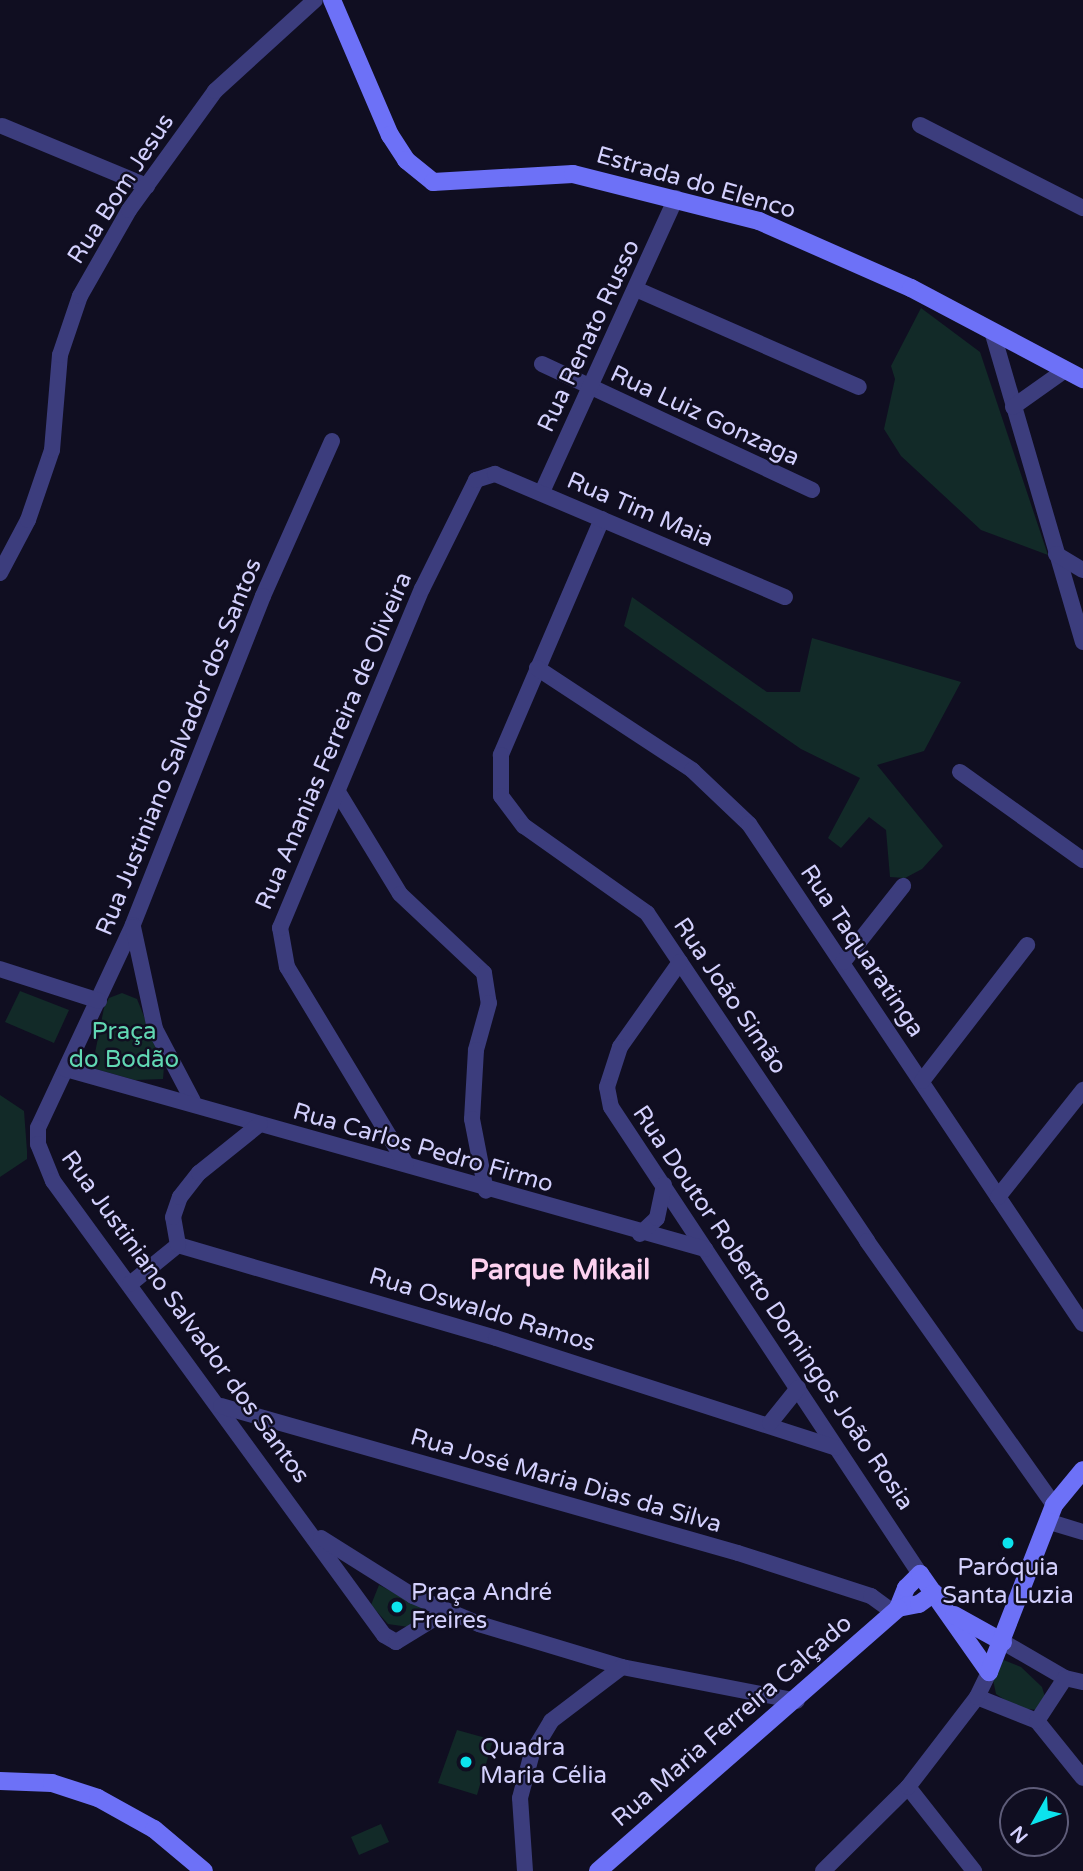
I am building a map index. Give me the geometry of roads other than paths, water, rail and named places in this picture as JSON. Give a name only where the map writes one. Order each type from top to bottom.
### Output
[{"type":"street","name":"Rua Bom Jesus","points":[[0,573],[28,520],[52,450],[60,355],[80,296],[146,186],[231,72],[291,27],[315,0]]},
{"type":"street","name":"Estrada do Elenco","points":[[332,0],[390,135],[406,160],[433,182],[573,174],[759,221],[847,257],[1083,379]]},
{"type":"street","points":[[920,125],[1083,208]]},
{"type":"street","points":[[2,126],[146,186]]},
{"type":"street","name":"Rua Renato Russo","points":[[542,492],[638,290],[676,198]]},
{"type":"street","points":[[638,290],[859,387]]},
{"type":"street","points":[[992,331],[1056,554],[1078,609],[1083,642]]},
{"type":"street","name":"Rua Luiz Gonzaga","points":[[542,364],[812,490]]},
{"type":"street","points":[[1013,407],[1065,370]]},
{"type":"street","name":"Rua Justiniano Salvador dos Santos","points":[[332,440],[263,596],[133,925],[38,1128],[41,1161],[314,1533],[384,1635],[396,1642],[445,1612]]},
{"type":"street","name":"Rua Tim Maia","points":[[476,480],[495,474],[786,597]]},
{"type":"street","name":"Rua Ananias Ferreira de Oliveira","points":[[406,1164],[280,946],[285,911],[338,792],[422,589],[476,480]]},
{"type":"street","name":"Rua João Simão","points":[[602,519],[501,755],[501,796],[524,826],[647,913],[1052,1514]]},
{"type":"street","points":[[1056,554],[1083,570]]},
{"type":"street","name":"Rua Taquaratinga","points":[[537,668],[723,795],[843,962],[1083,1324]]},
{"type":"street","points":[[960,772],[1083,860]]},
{"type":"street","points":[[338,792],[400,894],[484,973],[489,1003],[477,1050],[472,1119],[486,1191]]},
{"type":"street","points":[[843,962],[903,886]]},
{"type":"street","points":[[133,925],[155,1029],[193,1101]]},
{"type":"street","points":[[922,1080],[1027,945]]},
{"type":"street","name":"Rua Doutor Roberto Domingos João Rosia","points":[[680,962],[621,1047],[607,1087],[618,1120],[664,1185],[920,1574],[951,1613],[989,1672]]},
{"type":"street","points":[[0,969],[99,1001]]},
{"type":"street","name":"Rua Carlos Pedro Firmo","points":[[66,1069],[193,1101],[260,1124],[406,1164],[486,1191],[640,1234],[705,1249]]},
{"type":"street","points":[[998,1197],[1082,1093]]},
{"type":"street","points":[[130,1284],[178,1245],[173,1217],[180,1197],[217,1156],[260,1124]]},
{"type":"street","points":[[640,1234],[657,1218],[664,1185]]},
{"type":"street","name":"Rua Oswaldo Ramos","points":[[178,1245],[770,1423],[836,1448]]},
{"type":"street","points":[[770,1423],[798,1388]]},
{"type":"street","name":"Rua José Maria Dias da Silva","points":[[221,1406],[738,1553],[871,1596],[895,1610]]},
{"type":"street","points":[[823,1871],[908,1787],[977,1697],[1003,1643],[1052,1514],[1083,1470]]},
{"type":"street","points":[[1052,1514],[1083,1532]]},
{"type":"street","points":[[314,1533],[445,1612],[621,1667],[797,1701]]},
{"type":"street","points":[[895,1610],[906,1588],[920,1574]]},
{"type":"street","points":[[895,1610],[919,1604],[934,1593]]},
{"type":"street","name":"Rua Maria Ferreira Calçado","points":[[598,1871],[797,1701],[895,1610]]},
{"type":"street","points":[[951,1613],[1065,1678],[1083,1682]]},
{"type":"street","points":[[524,1871],[520,1798],[532,1753],[551,1721],[621,1667]]},
{"type":"street","points":[[1037,1721],[1065,1678]]},
{"type":"street","points":[[977,1697],[1037,1721],[1083,1777]]},
{"type":"street","points":[[0,1781],[52,1783],[98,1798],[154,1829],[204,1871]]},
{"type":"street","points":[[908,1787],[974,1871]]},
{"type":"place","name":"Paróquia Santa Luzia","points":[[1008,1543]]},
{"type":"place","name":"Praça André Freires","points":[[397,1607]]},
{"type":"place","name":"Quadra Maria Célia","points":[[466,1762]]},
{"type":"district","name":"Parque Mikail","points":[[560,1270]]},
{"type":"park label","name":"Praça do Bodão","points":[[124,1046]]}]
